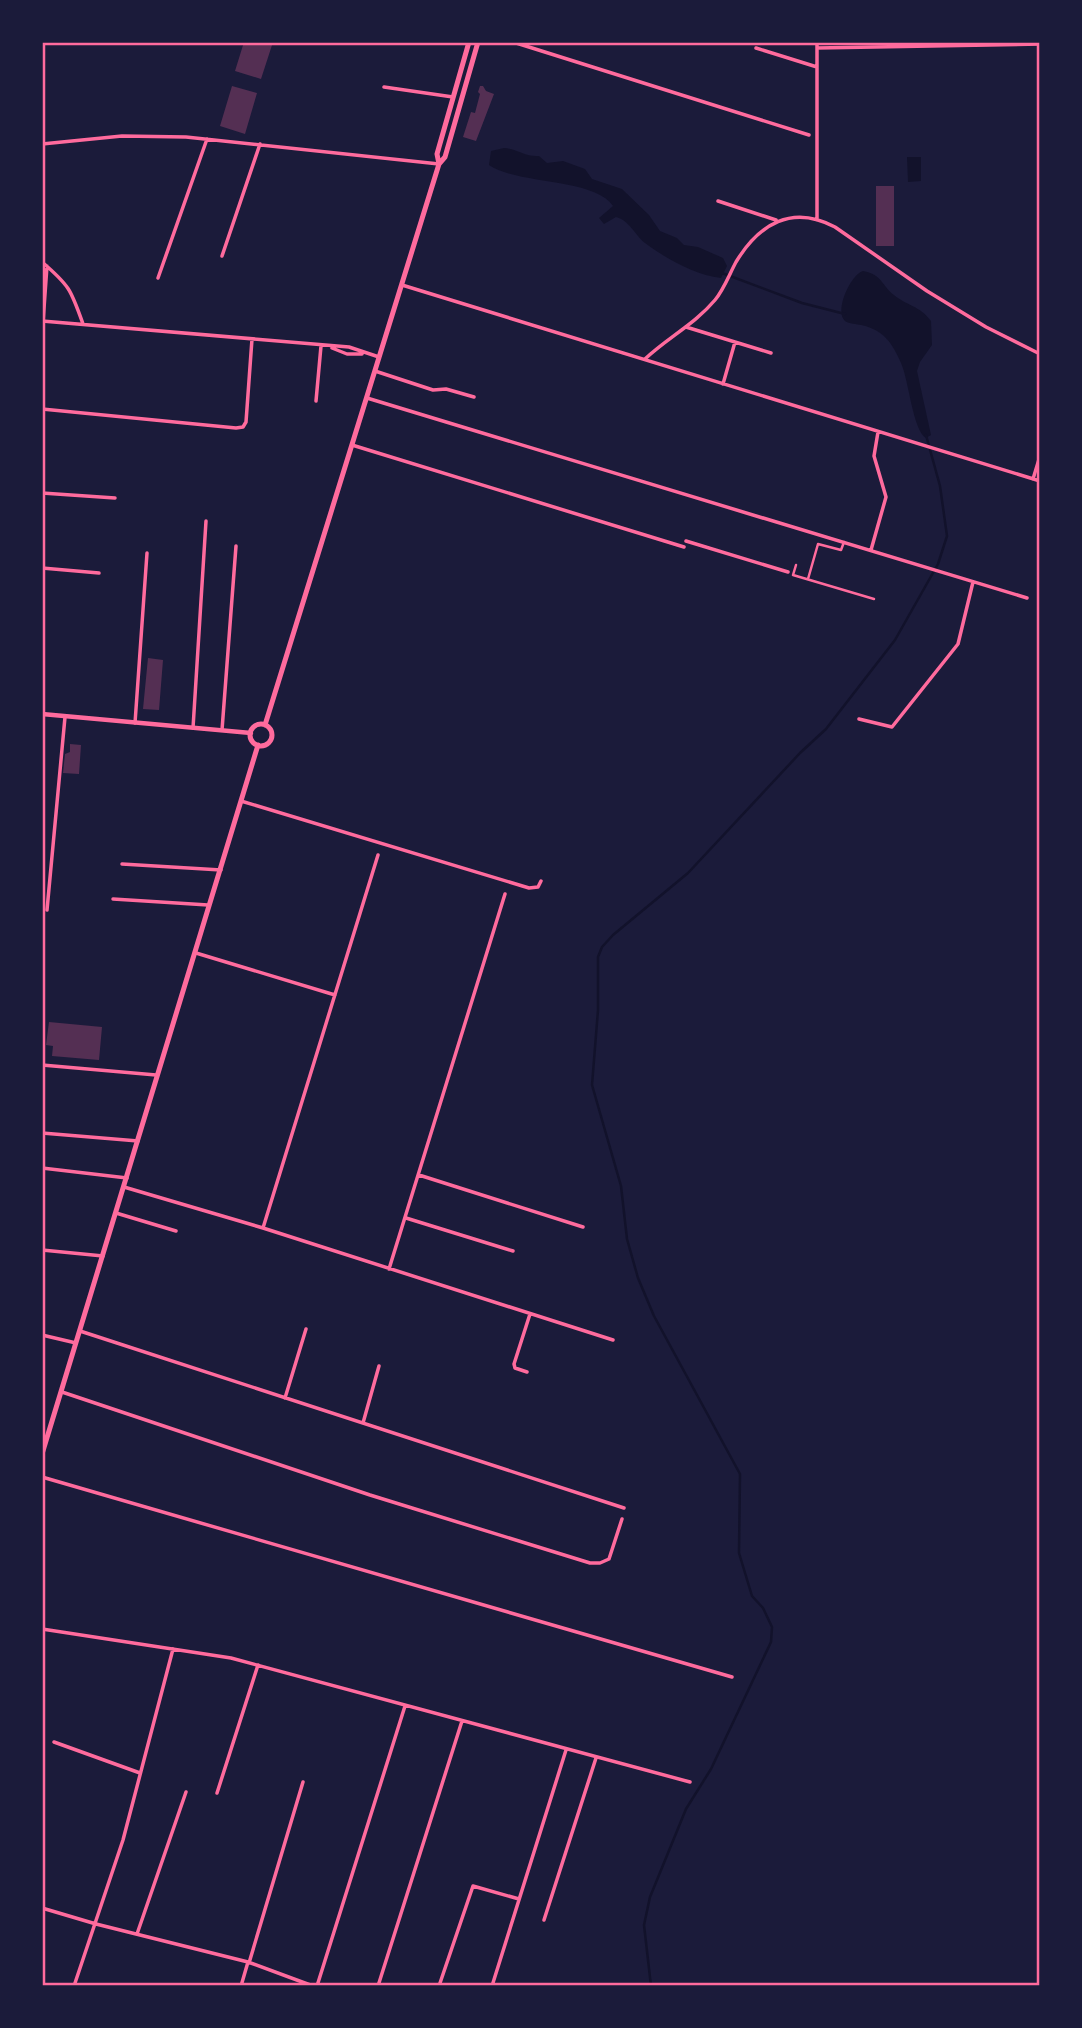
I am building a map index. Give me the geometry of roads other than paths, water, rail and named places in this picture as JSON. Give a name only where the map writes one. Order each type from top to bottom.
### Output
[{"type":"main road","points":[[439,164],[437,154],[469,42]]},
{"type":"main road","points":[[265,725],[439,164],[445,158],[478,42]]},
{"type":"main road","points":[[265,725],[272,731],[272,738],[265,745],[258,745],[252,741],[251,733],[256,726],[265,725]]},
{"type":"main road","points":[[42,1454],[258,745]]},
{"type":"street","points":[[513,42],[809,135]]},
{"type":"street","points":[[817,42],[817,220]]},
{"type":"street","points":[[817,48],[894,44],[1040,44]]},
{"type":"street","points":[[756,48],[817,68]]},
{"type":"street","points":[[384,87],[453,97]]},
{"type":"street","points":[[42,144],[122,136],[207,139],[439,164]]},
{"type":"street","points":[[158,278],[207,139]]},
{"type":"street","points":[[222,256],[260,144]]},
{"type":"street","points":[[718,201],[777,220],[817,220],[835,227],[951,306],[1040,354]]},
{"type":"street","points":[[645,359],[713,302],[750,244],[761,231],[777,220]]},
{"type":"street","points":[[42,262],[65,281],[71,290],[83,324]]},
{"type":"street","points":[[42,337],[47,266]]},
{"type":"street","points":[[402,285],[1040,481]]},
{"type":"street","points":[[43,321],[321,346],[346,354],[379,357]]},
{"type":"street","points":[[686,327],[771,353]]},
{"type":"street","points":[[42,410],[243,427],[246,422],[252,339]]},
{"type":"street","points":[[723,384],[735,342]]},
{"type":"street","points":[[316,401],[321,346]]},
{"type":"street","points":[[375,371],[433,390],[446,389],[474,397]]},
{"type":"street","points":[[367,398],[1027,598]]},
{"type":"street","points":[[871,550],[886,497],[874,456],[878,432]]},
{"type":"street","points":[[352,445],[684,547]]},
{"type":"street","points":[[1032,479],[1040,456]]},
{"type":"street","points":[[42,493],[115,498]]},
{"type":"street","points":[[193,728],[206,521]]},
{"type":"street","points":[[686,541],[788,572]]},
{"type":"street","points":[[808,579],[818,544],[841,550],[844,542]]},
{"type":"street","points":[[222,730],[236,546]]},
{"type":"street","points":[[135,723],[147,553]]},
{"type":"street","points":[[796,565],[793,575],[874,599]]},
{"type":"street","points":[[42,568],[99,572]]},
{"type":"street","points":[[859,719],[892,727],[958,644],[973,582]]},
{"type":"street","points":[[42,715],[251,733]]},
{"type":"street","points":[[47,910],[65,717]]},
{"type":"street","points":[[241,801],[529,888],[538,887],[541,881]]},
{"type":"street","points":[[263,1228],[378,855]]},
{"type":"street","points":[[122,864],[221,870]]},
{"type":"street","points":[[389,1269],[505,894]]},
{"type":"street","points":[[113,898],[211,906]]},
{"type":"street","points":[[196,953],[335,996]]},
{"type":"street","points":[[42,1065],[158,1076]]},
{"type":"street","points":[[42,1133],[138,1141]]},
{"type":"street","points":[[42,1168],[127,1178]]},
{"type":"street","points":[[419,1175],[583,1227]]},
{"type":"street","points":[[124,1187],[263,1228],[613,1340]]},
{"type":"street","points":[[116,1213],[176,1231]]},
{"type":"street","points":[[406,1218],[513,1251]]},
{"type":"street","points":[[42,1251],[103,1256]]},
{"type":"street","points":[[527,1372],[515,1368],[514,1364],[530,1314]]},
{"type":"street","points":[[285,1398],[306,1329]]},
{"type":"street","points":[[80,1331],[624,1508]]},
{"type":"street","points":[[42,1335],[76,1343]]},
{"type":"street","points":[[363,1423],[379,1366]]},
{"type":"street","points":[[61,1392],[370,1495],[590,1563],[600,1563],[608,1559],[622,1519]]},
{"type":"street","points":[[42,1477],[732,1678]]},
{"type":"street","points":[[42,1629],[258,1665],[690,1782]]},
{"type":"street","points":[[74,1986],[123,1840],[173,1649]]},
{"type":"street","points":[[217,1793],[258,1665]]},
{"type":"street","points":[[42,1908],[248,1962],[315,1986],[405,1706]]},
{"type":"street","points":[[377,1986],[463,1721]]},
{"type":"street","points":[[54,1742],[140,1773]]},
{"type":"street","points":[[492,1986],[566,1750]]},
{"type":"street","points":[[544,1920],[596,1758]]},
{"type":"street","points":[[241,1986],[303,1782]]},
{"type":"street","points":[[137,1934],[186,1792]]},
{"type":"street","points":[[439,1986],[471,1889],[476,1886],[519,1899]]},
{"type":"waterway","points":[[722,273],[802,303],[845,314]]},
{"type":"waterway","points":[[651,1986],[644,1925],[650,1897],[686,1809],[711,1769],[771,1642],[772,1627],[763,1608],[752,1596],[739,1553],[740,1474],[654,1316],[638,1278],[627,1239],[621,1186],[592,1085],[598,1010],[598,957],[602,947],[613,935],[688,873],[800,753],[826,729],[895,640],[938,564],[947,536],[940,486],[926,435]]}]
